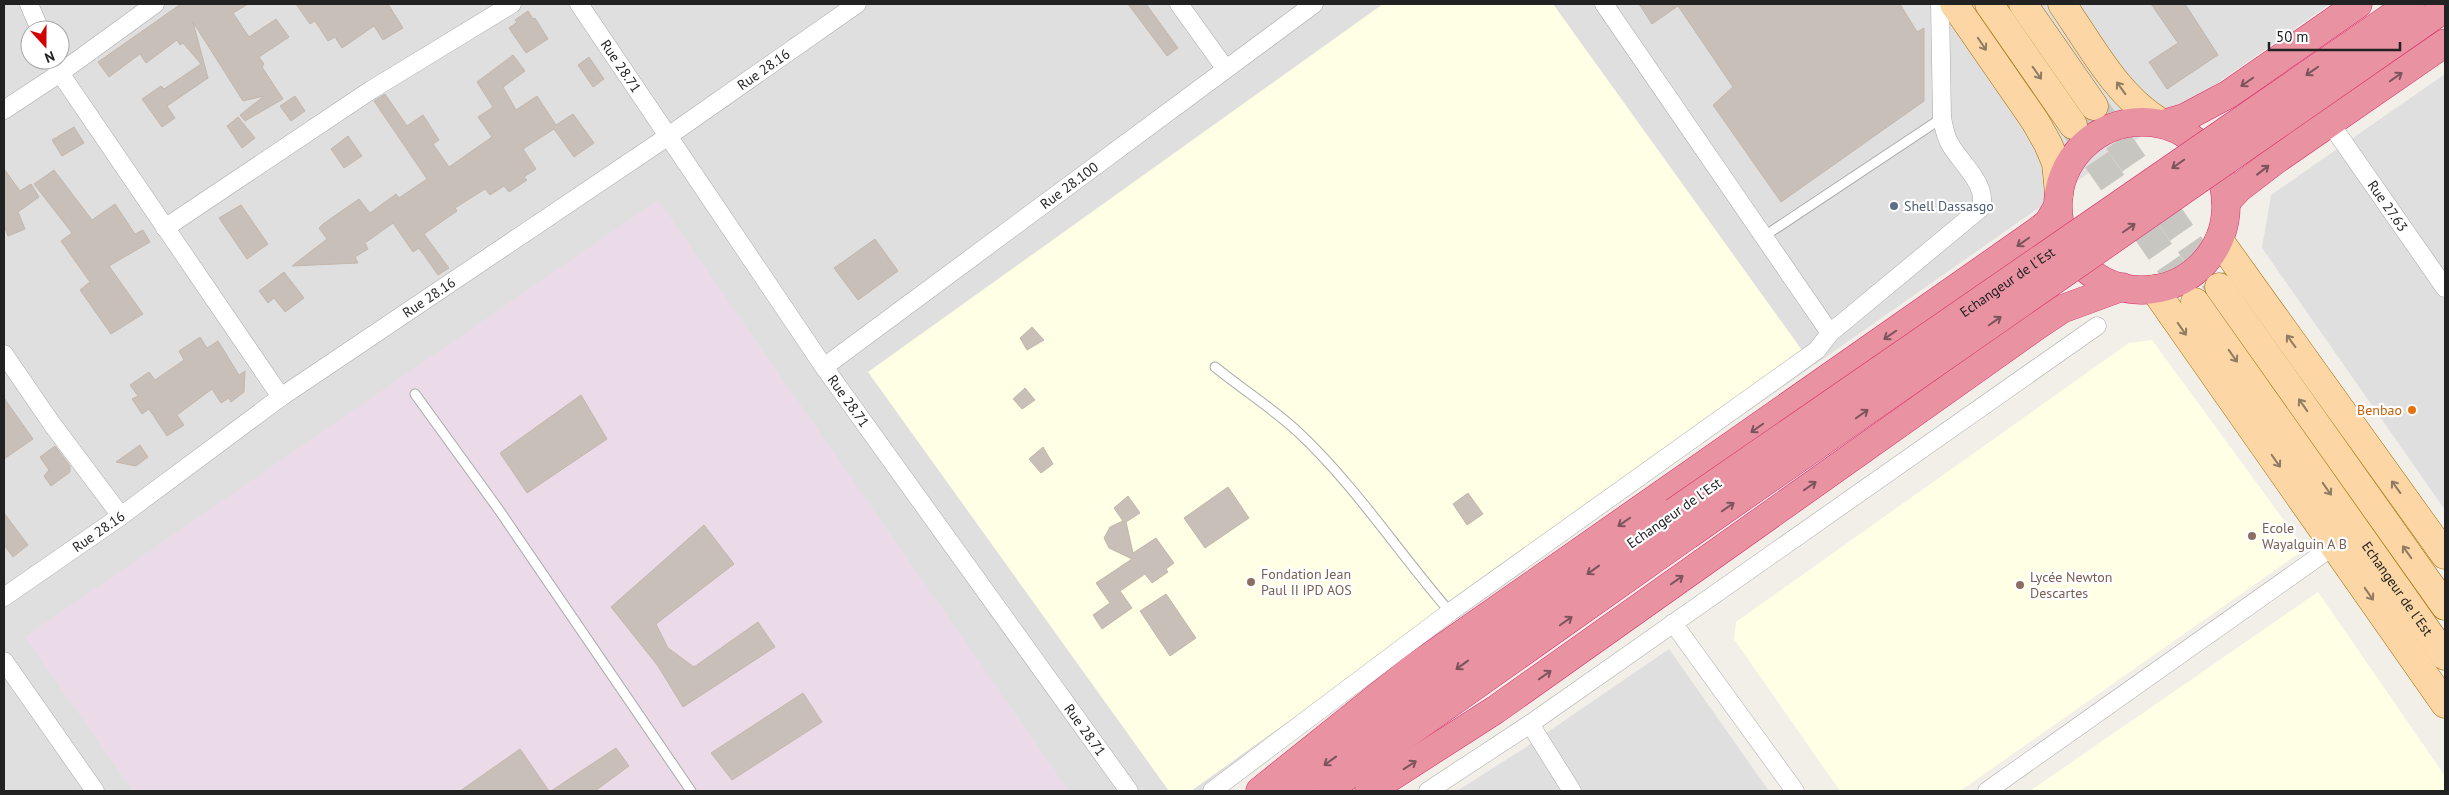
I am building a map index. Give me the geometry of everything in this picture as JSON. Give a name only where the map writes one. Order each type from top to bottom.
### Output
[{"type":"highway","points":[[1260,791],[1412,670],[2048,223],[2058,201],[2069,165],[2089,141],[2116,126],[2184,118],[2229,94],[2358,4]]},
{"type":"highway","name":"Echangeur de l´Est","points":[[1288,791],[1674,512],[2410,4]]},
{"type":"highway","name":"Echangeur de l´Est","points":[[1326,791],[1688,535],[2445,8]]},
{"type":"highway","points":[[2226,202],[2239,188],[2277,159],[2445,43]]},
{"type":"highway","name":"Echangeur de l´Est","points":[[2058,201],[2062,231],[2068,247],[2091,273],[2122,287],[2154,289],[2181,280],[2192,272],[2203,263],[2219,240],[2226,202],[2222,181],[2213,161],[2194,140],[2162,121]]},
{"type":"highway","points":[[1369,791],[1495,710],[2038,325],[2062,309],[2122,287]]},
{"type":"main road","points":[[1954,4],[2035,121],[2048,144],[2056,163],[2058,201]]},
{"type":"main road","points":[[1990,4],[2073,124]]},
{"type":"main road","points":[[2023,4],[2094,106]]},
{"type":"main road","points":[[2062,4],[2124,93],[2138,108],[2162,121]]},
{"type":"main road","points":[[2219,240],[2445,556]]},
{"type":"main road","name":"Echangeur de l´Est","points":[[2219,286],[2445,606]]},
{"type":"main road","points":[[2154,289],[2445,704]]},
{"type":"main road","name":"Echangeur de l´Est","points":[[2195,302],[2445,656]]},
{"type":"street","points":[[28,4],[35,20]]},
{"type":"street","points":[[70,59],[155,4]]},
{"type":"street","points":[[165,228],[371,90],[512,4]]},
{"type":"street","name":"Rue 28.71","points":[[579,4],[620,61],[667,137],[824,367],[1129,791]]},
{"type":"street","name":"Rue 28.16","points":[[4,597],[121,516],[281,396],[667,137],[857,4]]},
{"type":"street","points":[[1179,4],[1225,68]]},
{"type":"street","name":"Rue 28.100","points":[[824,367],[1225,68],[1314,4]]},
{"type":"street","points":[[1604,4],[1830,333]]},
{"type":"street","points":[[1212,791],[1450,612],[1817,350],[1830,333],[1981,208],[1982,193],[1949,144],[1942,118],[1940,4]]},
{"type":"street","points":[[4,110],[53,70]]},
{"type":"street","points":[[59,70],[281,396]]},
{"type":"street","name":"Rue 27.63","points":[[2330,123],[2445,287]]},
{"type":"street","points":[[1428,791],[1530,724],[2097,326]]},
{"type":"street","points":[[4,354],[52,424],[121,516]]},
{"type":"street","points":[[1986,791],[2335,545]]},
{"type":"street","points":[[1673,623],[1795,791]]},
{"type":"street","points":[[4,661],[94,791]]},
{"type":"street","points":[[1530,724],[1572,791]]},
{"type":"lane","points":[[1763,237],[1942,118]]},
{"type":"lane","points":[[1215,368],[1296,431],[1363,502],[1422,580],[1450,612]]},
{"type":"lane","points":[[415,394],[499,510],[691,791]]},
{"type":"shaded area","points":[[4,4],[2330,4],[1206,791],[4,791]]},
{"type":"shaded area","name":"Fondation Jean Paul II IPD AOS","points":[[1383,4],[1553,4],[1804,353],[1191,791],[1169,791],[868,372]]},
{"type":"shaded area","points":[[2445,74],[2445,510],[2262,248],[2271,195]]},
{"type":"shaded area","points":[[658,200],[1069,791],[133,791],[25,637]]},
{"type":"shaded area","name":"Lycée Newton Descartes","points":[[2152,340],[2305,549],[1960,791],[1840,791],[1734,639],[1736,622],[2129,343]]},
{"type":"shaded area","points":[[2318,592],[2445,776],[2445,791],[2030,791]]},
{"type":"shaded area","points":[[1669,649],[1769,791],[1457,791],[1523,749]]},
{"type":"building","points":[[181,4],[248,4],[233,13],[249,37],[276,19],[289,37],[259,57],[264,64],[262,67],[283,99],[245,121],[240,115],[264,96],[243,101],[193,22],[208,78],[167,106],[175,118],[162,127],[142,99],[161,86],[164,89],[201,64],[183,43],[180,45],[177,40],[146,63],[140,54],[109,77],[98,62]]},
{"type":"building","points":[[296,4],[388,4],[403,28],[383,40],[374,26],[342,48],[335,37],[328,41],[315,21],[310,24]]},
{"type":"building","points":[[1128,4],[1146,4],[1178,48],[1167,56]]},
{"type":"building","points":[[1639,4],[1900,4],[1917,32],[1924,28],[1924,101],[1781,202],[1713,105],[1733,87],[1678,6],[1652,24]]},
{"type":"building","points":[[2151,4],[2185,4],[2218,55],[2167,89],[2149,62],[2178,43]]},
{"type":"building","points":[[528,11],[533,19],[535,18],[548,39],[526,53],[509,28],[517,22],[515,20]]},
{"type":"building","points":[[513,55],[525,71],[503,87],[516,110],[537,96],[556,125],[573,114],[594,143],[574,157],[554,129],[523,149],[536,169],[524,177],[527,180],[509,192],[504,186],[490,195],[485,189],[455,208],[457,211],[424,234],[449,268],[438,275],[419,248],[413,252],[393,223],[365,243],[368,249],[355,257],[358,263],[292,266],[327,239],[319,228],[323,224],[359,199],[370,213],[396,194],[399,198],[427,179],[374,101],[385,94],[407,126],[423,115],[439,140],[433,144],[449,167],[492,137],[478,117],[493,107],[477,82]]},
{"type":"building","points":[[589,57],[604,79],[593,87],[578,65]]},
{"type":"building","points":[[295,96],[305,111],[291,121],[280,106]]},
{"type":"building","points":[[238,117],[255,138],[242,148],[227,126]]},
{"type":"building","points":[[74,127],[84,143],[62,156],[52,140]]},
{"type":"building","points":[[348,136],[362,156],[344,168],[331,149]]},
{"type":"building","points":[[4,169],[20,191],[31,184],[39,197],[18,212],[25,229],[8,236],[4,226]]},
{"type":"building","points":[[54,170],[92,220],[115,204],[135,234],[143,230],[150,242],[109,266],[143,314],[111,334],[80,290],[90,282],[61,241],[72,233],[34,184]]},
{"type":"building","points":[[241,205],[268,244],[247,259],[219,218]]},
{"type":"building","points":[[875,239],[898,271],[858,300],[834,268]]},
{"type":"building","points":[[284,272],[304,298],[285,312],[274,298],[268,303],[259,291]]},
{"type":"building","points":[[1032,327],[1044,340],[1027,350],[1020,338]]},
{"type":"building","points":[[200,337],[207,348],[218,341],[239,375],[245,371],[244,392],[231,402],[229,398],[221,403],[212,389],[177,415],[184,425],[167,436],[149,409],[142,414],[132,399],[138,396],[130,385],[149,372],[155,380],[184,360],[179,351]]},
{"type":"building","points":[[1025,388],[1035,400],[1022,409],[1013,399]]},
{"type":"building","points":[[581,395],[607,439],[527,493],[500,453]]},
{"type":"building","points":[[4,398],[33,439],[4,459]]},
{"type":"building","points":[[140,445],[148,457],[136,466],[116,462]]},
{"type":"building","points":[[55,446],[70,466],[70,472],[51,486],[44,476],[49,470],[40,457]]},
{"type":"building","points":[[1043,447],[1053,464],[1041,473],[1029,459]]},
{"type":"building","points":[[1228,487],[1249,518],[1205,548],[1184,518]]},
{"type":"building","points":[[1468,493],[1483,514],[1467,525],[1453,504]]},
{"type":"building","points":[[1128,496],[1140,513],[1126,522],[1133,553],[1156,538],[1174,563],[1166,569],[1168,572],[1152,583],[1145,574],[1120,591],[1132,608],[1102,629],[1093,615],[1110,603],[1096,583],[1132,559],[1109,548],[1104,538],[1110,527],[1123,521],[1114,508]]},
{"type":"building","points":[[4,513],[28,545],[13,557],[4,545]]},
{"type":"building","points":[[704,525],[734,564],[656,624],[668,648],[694,667],[758,622],[775,647],[683,707],[658,666],[611,607]]},
{"type":"building","points":[[1166,594],[1196,638],[1170,656],[1140,611]]},
{"type":"building","points":[[803,693],[822,722],[732,780],[711,753]]},
{"type":"building","points":[[616,748],[629,766],[595,791],[551,791]]},
{"type":"building","points":[[520,749],[549,791],[460,791]]},
{"type":"tunnel","points":[[2094,106],[2219,287]]},
{"type":"tunnel","points":[[2073,125],[2195,302]]},
{"type":"place","name":"Shell Dassasgo","points":[[1894,206]]},
{"type":"place","name":"Benbao","points":[[2412,410]]},
{"type":"place","name":"Ecole Wayalguin A B","points":[[2252,536]]},
{"type":"place","name":"Fondation Jean Paul II IPD AOS","points":[[1251,582]]},
{"type":"place","name":"Lycée Newton Descartes","points":[[2020,585]]}]
